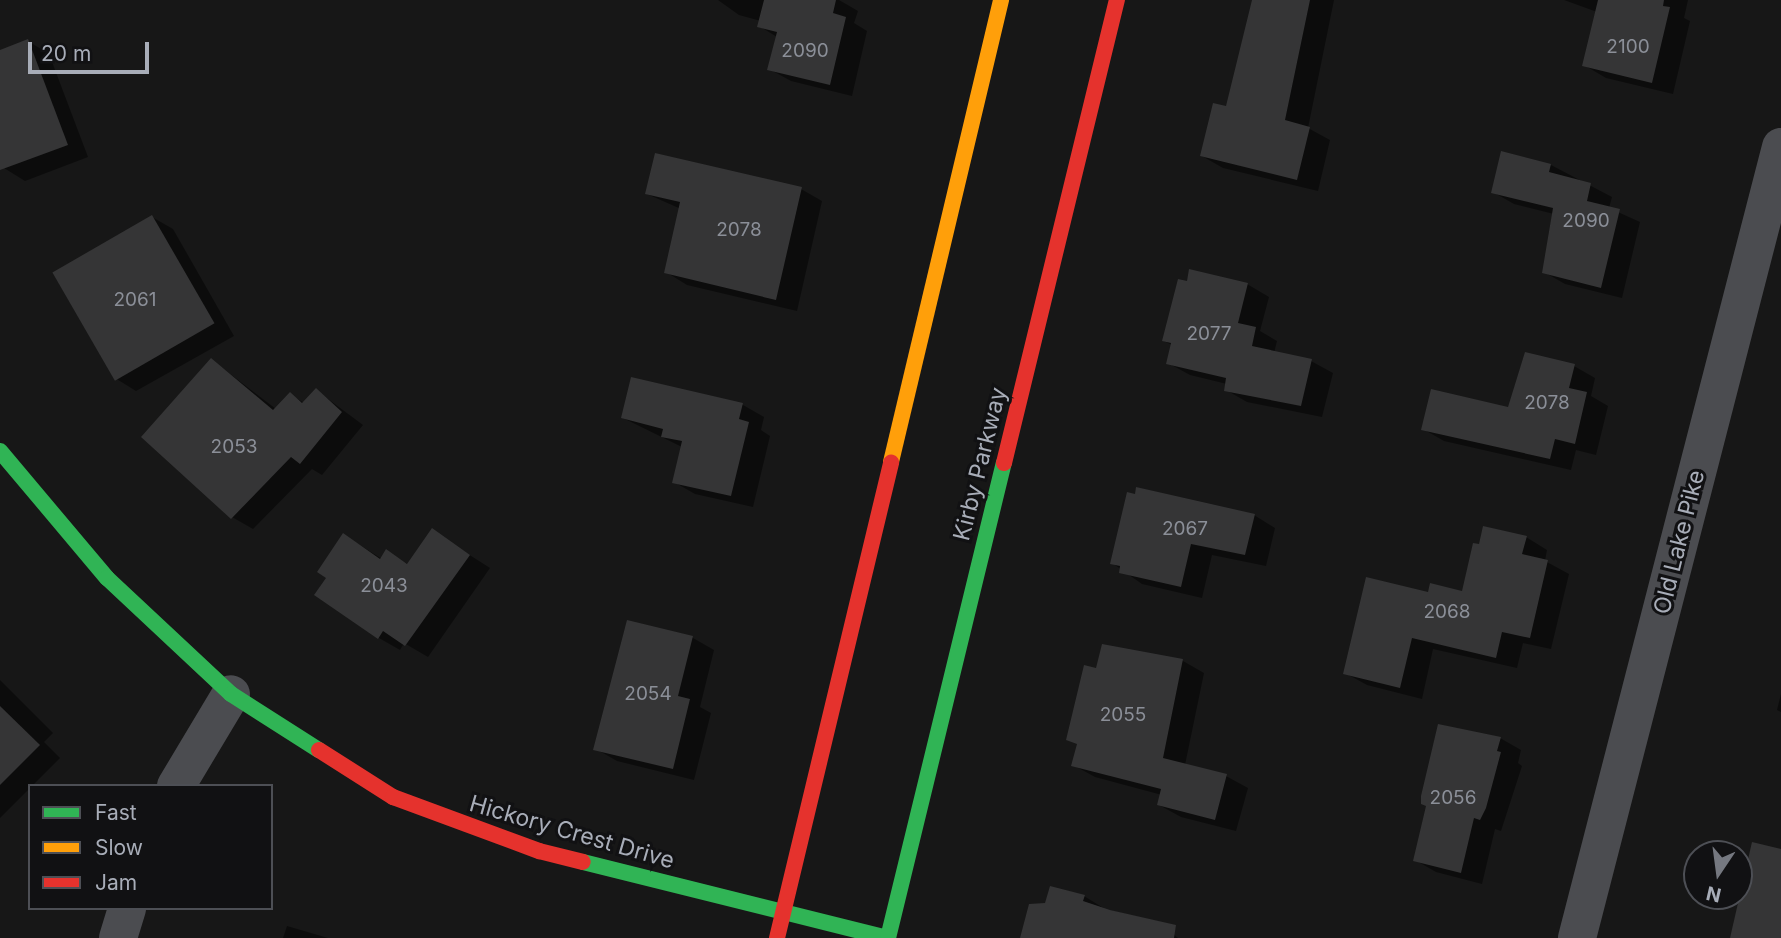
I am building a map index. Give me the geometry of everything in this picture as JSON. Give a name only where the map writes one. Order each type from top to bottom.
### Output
[{"type":"main road","points":[[777,938],[1001,0]]},
{"type":"main road","name":"Kirby Parkway","points":[[888,938],[1117,0]]},
{"type":"main road","name":"Hickory Crest Drive","points":[[0,451],[107,578],[231,694],[393,797],[463,826],[539,851],[888,938]]},
{"type":"street","name":"Old Lake Pike","points":[[1577,938],[1781,146]]},
{"type":"street","points":[[177,784],[231,694]]},
{"type":"street","points":[[118,938],[126,910]]},
{"type":"building","points":[[764,0],[836,0],[833,13],[846,17],[830,85],[767,70],[777,32],[757,27]]},
{"type":"building","points":[[1252,0],[1310,0],[1285,120],[1310,127],[1297,180],[1200,156],[1213,103],[1226,106]]},
{"type":"building","points":[[1598,0],[1664,0],[1663,6],[1670,7],[1652,83],[1582,66]]},
{"type":"building","points":[[28,39],[68,145],[0,170],[0,50]]},
{"type":"building","points":[[1501,151],[1551,164],[1549,172],[1591,183],[1587,201],[1620,209],[1601,288],[1542,273],[1553,208],[1491,193]]},
{"type":"building","points":[[655,153],[802,187],[776,300],[664,273],[680,202],[645,194]]},
{"type":"building","points":[[152,215],[214,323],[115,381],[52,272]]},
{"type":"building","points":[[1189,269],[1248,283],[1238,323],[1256,327],[1252,346],[1312,359],[1301,406],[1224,391],[1226,378],[1166,364],[1171,343],[1162,341],[1178,279],[1187,281]]},
{"type":"building","points":[[1525,352],[1575,364],[1569,388],[1587,392],[1575,444],[1555,439],[1550,459],[1421,430],[1431,389],[1508,407]]},
{"type":"building","points":[[211,358],[273,410],[290,392],[302,403],[316,388],[342,412],[300,464],[291,457],[231,519],[141,437]]},
{"type":"building","points":[[631,377],[743,403],[739,419],[749,422],[731,496],[672,483],[682,441],[661,437],[663,429],[621,418]]},
{"type":"building","points":[[1136,487],[1255,514],[1245,555],[1191,544],[1181,587],[1119,573],[1120,566],[1110,564],[1127,492],[1135,494]]},
{"type":"building","points":[[1483,526],[1527,536],[1522,554],[1548,560],[1530,638],[1502,632],[1496,658],[1412,638],[1400,688],[1343,674],[1366,577],[1428,592],[1430,583],[1462,591],[1473,543],[1479,544]]},
{"type":"building","points":[[432,528],[470,555],[405,646],[383,631],[378,639],[314,595],[326,578],[317,572],[343,533],[380,559],[386,549],[407,564]]},
{"type":"building","points":[[627,620],[693,636],[678,696],[690,699],[673,769],[593,750]]},
{"type":"building","points":[[1102,644],[1183,659],[1163,758],[1227,774],[1215,820],[1157,805],[1161,789],[1071,766],[1077,744],[1066,740],[1084,665],[1096,668]]},
{"type":"building","points":[[0,706],[40,745],[0,785]]},
{"type":"building","points":[[1438,724],[1501,737],[1497,751],[1501,752],[1486,808],[1480,820],[1474,818],[1461,873],[1413,861],[1426,806],[1421,804],[1421,796]]},
{"type":"building","points":[[1753,842],[1781,849],[1781,938],[1730,938],[1736,910],[1753,910]]},
{"type":"building","points":[[1050,886],[1085,895],[1083,901],[1110,910],[1176,925],[1174,938],[1020,938],[1029,904],[1045,903]]},
{"type":"traffic: fast","points":[[0,451],[107,578],[231,694],[319,750]]},
{"type":"traffic: fast","points":[[888,938],[1004,463]]},
{"type":"traffic: fast","points":[[583,862],[888,938]]},
{"type":"traffic: slow","points":[[891,462],[1001,0]]},
{"type":"traffic: jam","points":[[1004,463],[1117,0]]},
{"type":"traffic: jam","points":[[777,938],[891,462]]},
{"type":"traffic: jam","points":[[319,750],[393,797],[539,851],[583,862]]}]
